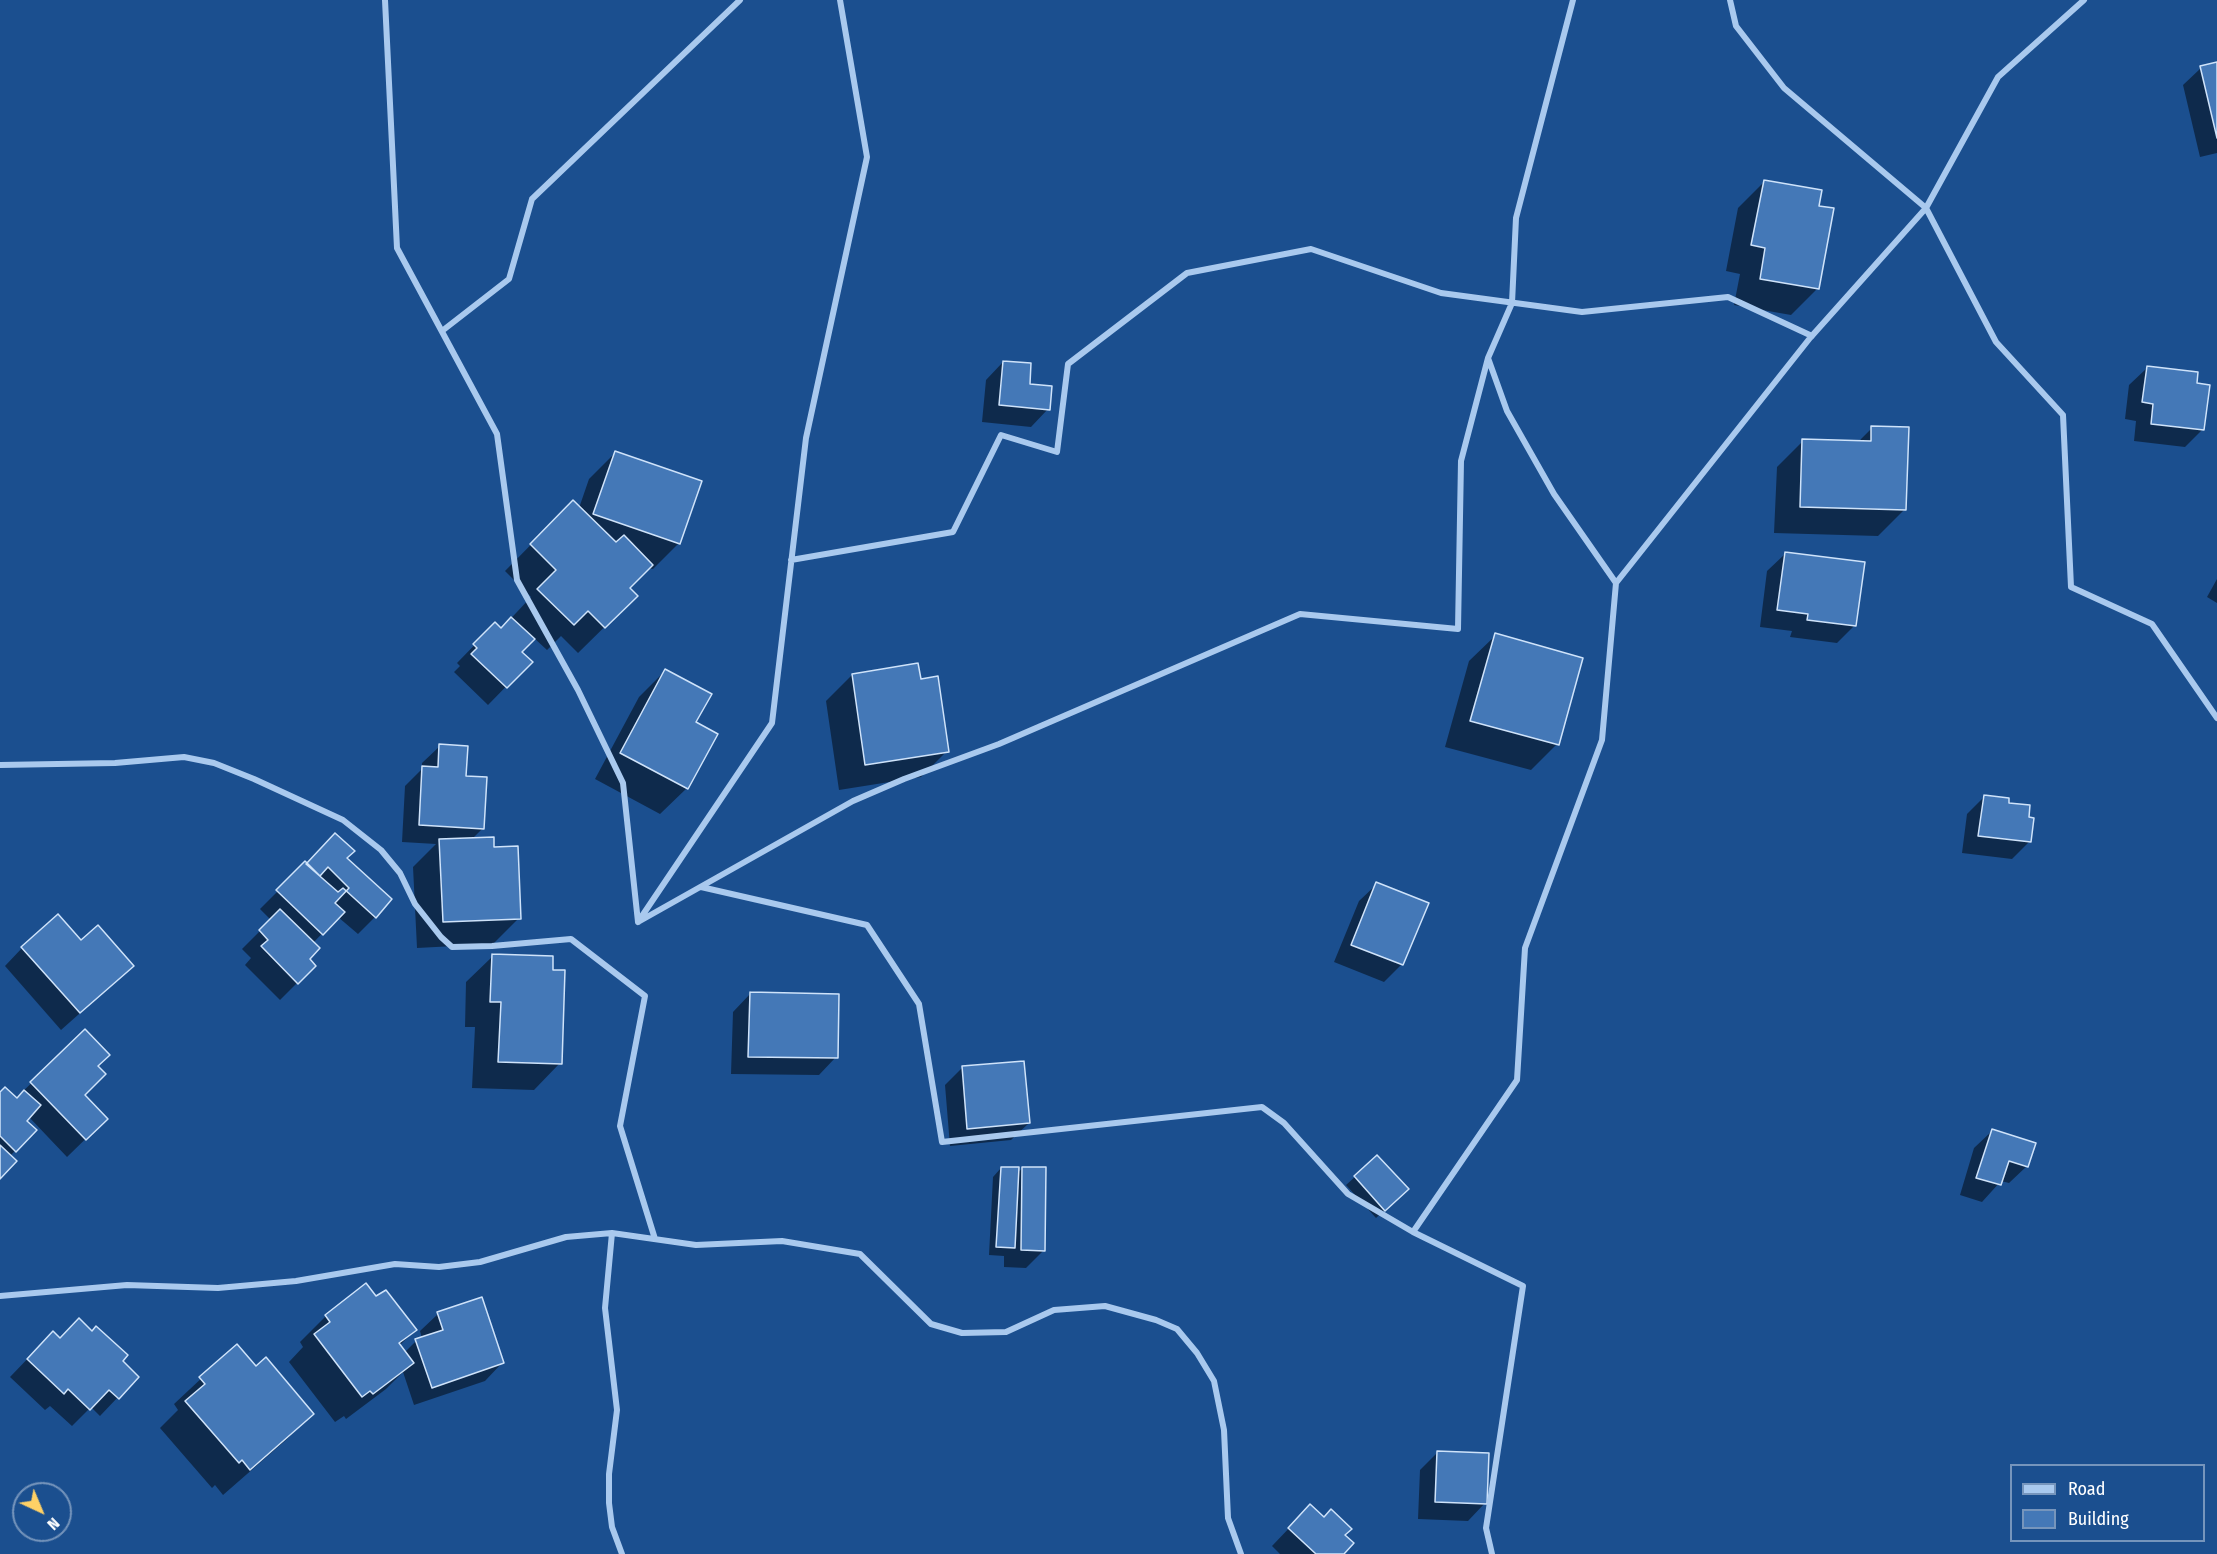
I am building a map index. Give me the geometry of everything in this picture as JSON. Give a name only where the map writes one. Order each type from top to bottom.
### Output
[{"type":"street","points":[[385,0],[398,248],[497,434],[517,580],[578,690],[623,783],[638,922]]},
{"type":"street","points":[[442,331],[509,279],[532,199],[740,0]]},
{"type":"street","points":[[638,922],[772,723],[806,438],[867,157],[840,0]]},
{"type":"street","points":[[638,922],[853,801],[904,779],[999,744],[1300,614],[1458,628],[1461,461],[1488,358],[1512,303],[1516,218],[1573,0]]},
{"type":"street","points":[[1730,0],[1736,26],[1784,88],[1926,208],[1996,342],[2064,415],[2071,587],[2152,624],[2217,718]]},
{"type":"street","points":[[1413,1232],[1517,1080],[1526,948],[1602,740],[1616,583],[1812,336],[1926,208],[1998,77],[2084,0]]},
{"type":"street","points":[[791,560],[953,532],[1001,435],[1057,452],[1068,364],[1187,273],[1311,249],[1441,293],[1582,312],[1728,297],[1812,336]]},
{"type":"street","points":[[1488,358],[1507,411],[1548,484],[1616,583]]},
{"type":"street","points":[[0,765],[115,763],[184,757],[214,763],[343,820],[387,858],[400,873],[415,904],[452,947],[572,939],[645,996],[620,1126],[655,1239]]},
{"type":"street","points":[[701,887],[867,925],[919,1004],[942,1142],[1263,1107],[1284,1123],[1348,1194],[1413,1232],[1523,1286],[1486,1528],[1492,1554]]},
{"type":"street","points":[[612,1233],[605,1308],[617,1410],[609,1474],[609,1503],[612,1527],[622,1554]]},
{"type":"street","points":[[0,1296],[95,1290],[127,1285],[218,1288],[296,1281],[395,1264],[440,1268],[480,1262],[566,1237],[612,1233],[696,1245],[782,1241],[860,1254],[931,1324],[962,1333],[1006,1332],[1054,1310],[1105,1306],[1156,1320],[1177,1329],[1197,1353],[1214,1381],[1224,1430],[1228,1518],[1241,1554]]},
{"type":"building","points":[[2217,62],[2217,138],[2200,66]]},
{"type":"building","points":[[1764,180],[1822,190],[1819,206],[1834,208],[1819,289],[1760,279],[1765,248],[1751,245]]},
{"type":"building","points":[[1003,361],[1031,363],[1030,384],[1052,386],[1050,410],[999,405]]},
{"type":"building","points":[[2147,366],[2198,372],[2197,383],[2210,385],[2204,430],[2151,424],[2153,404],[2142,402]]},
{"type":"building","points":[[1871,426],[1909,427],[1906,510],[1800,507],[1802,439],[1871,441]]},
{"type":"building","points":[[615,451],[702,481],[680,544],[593,514]]},
{"type":"building","points":[[573,500],[616,542],[624,535],[653,565],[630,588],[638,596],[605,628],[588,611],[574,625],[537,589],[556,570],[530,544]]},
{"type":"building","points":[[1785,552],[1865,562],[1856,626],[1807,620],[1808,614],[1777,610]]},
{"type":"building","points":[[511,617],[535,639],[522,652],[533,662],[507,688],[471,654],[477,648],[473,644],[495,622],[501,628]]},
{"type":"building","points":[[1495,633],[1583,658],[1559,745],[1470,721]]},
{"type":"building","points":[[918,663],[921,679],[938,676],[949,752],[865,765],[852,674]]},
{"type":"building","points":[[665,669],[712,694],[696,722],[718,734],[688,789],[620,753]]},
{"type":"building","points":[[439,744],[468,746],[466,776],[487,777],[484,829],[419,825],[422,766],[438,767]]},
{"type":"building","points":[[1984,795],[2009,798],[2009,803],[2030,805],[2029,817],[2034,818],[2031,842],[1978,836]]},
{"type":"building","points":[[335,833],[355,851],[347,858],[392,899],[376,918],[343,888],[338,892],[306,864]]},
{"type":"building","points":[[494,837],[494,847],[518,846],[521,919],[443,922],[439,839]]},
{"type":"building","points":[[305,861],[320,876],[328,867],[349,888],[335,903],[345,912],[323,935],[276,890]]},
{"type":"building","points":[[1376,882],[1429,903],[1403,965],[1351,945]]},
{"type":"building","points":[[280,909],[320,948],[310,959],[316,966],[298,984],[261,946],[268,940],[259,930]]},
{"type":"building","points":[[58,914],[81,940],[98,925],[134,966],[80,1013],[21,947]]},
{"type":"building","points":[[492,954],[553,956],[553,970],[565,970],[562,1064],[498,1062],[501,1002],[490,1002]]},
{"type":"building","points":[[750,992],[839,994],[838,1058],[748,1057]]},
{"type":"building","points":[[85,1029],[110,1055],[98,1066],[106,1074],[85,1095],[108,1119],[86,1140],[30,1082]]},
{"type":"building","points":[[1024,1061],[1030,1123],[967,1129],[962,1066]]},
{"type":"building","points":[[5,1087],[17,1098],[24,1090],[41,1105],[27,1121],[37,1130],[16,1152],[0,1136],[0,1092]]},
{"type":"building","points":[[1992,1129],[2036,1143],[2028,1167],[2009,1161],[2001,1185],[1976,1178]]},
{"type":"building","points":[[0,1145],[17,1161],[0,1179]]},
{"type":"building","points":[[1377,1155],[1409,1189],[1385,1211],[1354,1176]]},
{"type":"building","points":[[1001,1167],[1019,1167],[1015,1248],[996,1247]]},
{"type":"building","points":[[1022,1167],[1046,1167],[1045,1251],[1021,1250]]},
{"type":"building","points":[[366,1283],[376,1296],[386,1290],[417,1330],[399,1343],[414,1363],[373,1394],[370,1391],[362,1397],[314,1334],[330,1322],[325,1315]]},
{"type":"building","points":[[482,1297],[504,1363],[432,1388],[415,1339],[443,1330],[437,1312]]},
{"type":"building","points":[[79,1318],[92,1331],[96,1326],[128,1355],[123,1361],[139,1377],[119,1399],[109,1390],[90,1410],[68,1389],[64,1394],[27,1359],[53,1331],[60,1338]]},
{"type":"building","points":[[237,1344],[256,1366],[266,1357],[314,1414],[250,1470],[242,1460],[239,1463],[185,1401],[205,1384],[199,1377]]},
{"type":"building","points":[[1437,1451],[1489,1453],[1487,1504],[1435,1502]]},
{"type":"building","points":[[1310,1504],[1324,1517],[1331,1509],[1352,1529],[1345,1535],[1354,1543],[1344,1554],[1316,1554],[1288,1528]]}]
